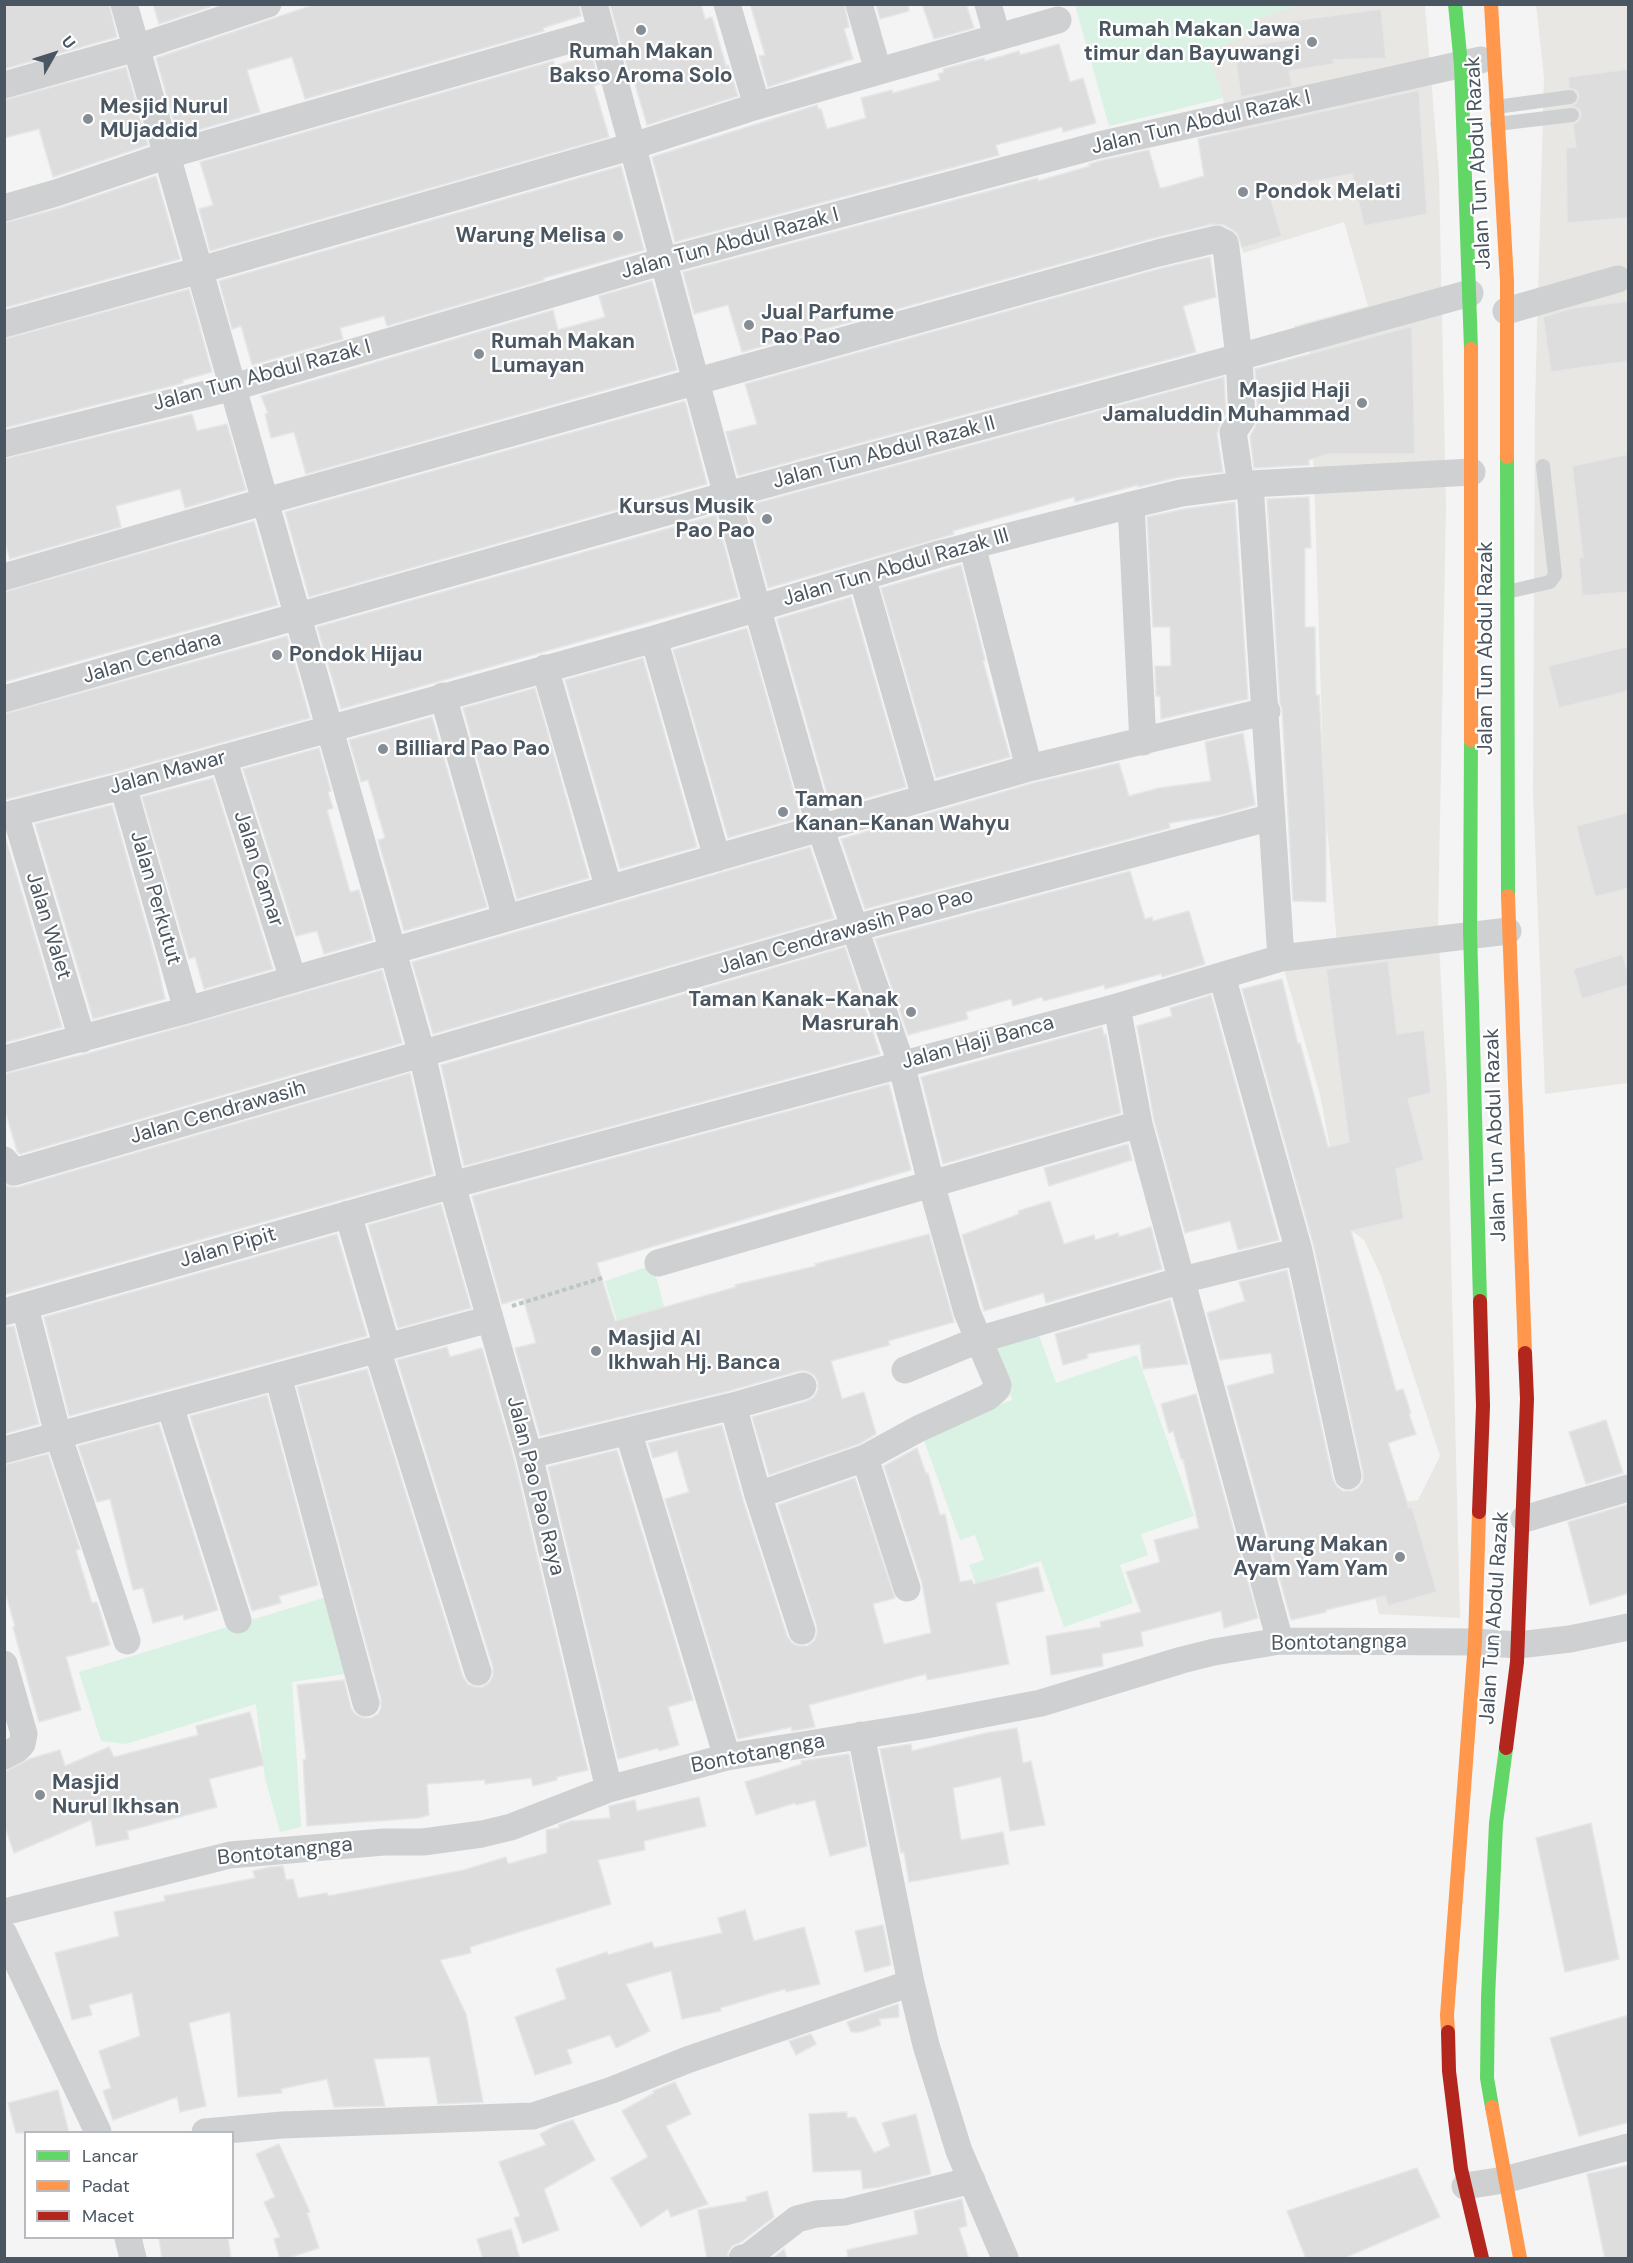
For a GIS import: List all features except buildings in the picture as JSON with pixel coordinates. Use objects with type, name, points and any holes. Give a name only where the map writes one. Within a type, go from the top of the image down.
[{"type":"main road","name":"Jalan Tun Abdul Razak","points":[[1455,4],[1461,65],[1470,292],[1471,936],[1483,1406],[1475,1642],[1447,2015],[1449,2071],[1461,2169],[1482,2259]]},
{"type":"main road","name":"Jalan Tun Abdul Razak","points":[[1491,4],[1507,281],[1508,931],[1527,1399],[1518,1662],[1496,1823],[1488,1998],[1487,2078],[1520,2259]]},
{"type":"street","name":"Jalan Pao Pao Raya","points":[[124,4],[422,1054],[452,1185],[530,1455],[609,1789]]},
{"type":"street","points":[[4,85],[136,48],[268,4]]},
{"type":"street","points":[[594,4],[757,607],[820,827],[901,1063],[967,1312],[978,1341],[997,1379],[997,1389],[988,1397],[918,1429],[865,1458],[758,1495]]},
{"type":"street","points":[[727,4],[757,106]]},
{"type":"street","points":[[859,4],[878,70]]},
{"type":"street","points":[[988,4],[997,36]]},
{"type":"street","points":[[4,324],[633,146],[878,70],[1058,20]]},
{"type":"street","points":[[4,207],[56,193],[168,155],[601,31]]},
{"type":"street","name":"Jalan Tun Abdul Razak I","points":[[4,444],[234,387],[664,261],[1099,145],[1493,57]]},
{"type":"street","points":[[4,577],[266,501],[1147,256],[1217,239],[1225,243],[1226,248],[1239,357],[1242,419],[1233,432],[1245,484],[1266,711],[1281,958]]},
{"type":"street","points":[[1506,311],[1618,279]]},
{"type":"street","name":"Jalan Tun Abdul Razak II","points":[[299,616],[728,495],[1470,292]]},
{"type":"street","name":"Jalan Tun Abdul Razak III","points":[[330,728],[654,639],[972,545],[1131,505],[1190,492],[1245,484],[1472,472]]},
{"type":"street","points":[[1131,505],[1143,742]]},
{"type":"street","points":[[972,545],[1029,768]]},
{"type":"street","points":[[862,577],[925,797]]},
{"type":"street","name":"Jalan Cendana","points":[[4,699],[299,616]]},
{"type":"street","points":[[654,639],[717,858]]},
{"type":"street","points":[[545,668],[609,889]]},
{"type":"street","points":[[443,696],[506,918]]},
{"type":"street","points":[[4,1059],[187,1010],[1029,768],[1266,711]]},
{"type":"street","name":"Jalan Mawar","points":[[10,814],[123,786],[330,728]]},
{"type":"street","name":"Jalan Camar","points":[[224,758],[293,979]]},
{"type":"street","name":"Jalan Perkutut","points":[[123,786],[187,1010]]},
{"type":"street","name":"Jalan Walet","points":[[10,814],[82,1039]]},
{"type":"street","name":"Jalan Cendrawasih Pao Pao","points":[[422,1054],[855,928],[1272,817]]},
{"type":"street","name":"Jalan Haji Banca","points":[[452,1185],[1117,1007],[1281,958],[1508,931]]},
{"type":"street","points":[[1222,976],[1299,1251],[1348,1476]]},
{"type":"street","points":[[1117,1007],[1139,1124],[1280,1641]]},
{"type":"street","name":"Jalan Cendrawasih","points":[[9,1166],[422,1054]]},
{"type":"street","points":[[658,1263],[1139,1124]]},
{"type":"street","name":"Jalan Pipit","points":[[15,1310],[452,1185]]},
{"type":"street","points":[[348,1214],[382,1348],[478,1672]]},
{"type":"street","points":[[905,1370],[978,1341],[1182,1280],[1299,1251]]},
{"type":"street","points":[[15,1310],[127,1641]]},
{"type":"street","points":[[4,1450],[382,1348],[490,1316]]},
{"type":"street","points":[[278,1376],[366,1703]]},
{"type":"street","points":[[530,1455],[733,1406],[803,1386]]},
{"type":"street","points":[[170,1406],[238,1620]]},
{"type":"street","points":[[733,1406],[758,1495],[802,1631]]},
{"type":"street","points":[[628,1431],[727,1757]]},
{"type":"street","points":[[865,1458],[907,1588]]},
{"type":"street","points":[[1524,1519],[1629,1488]]},
{"type":"street","name":"Bontotangnga","points":[[4,1912],[231,1855],[384,1842],[423,1842],[482,1834],[511,1827],[609,1789],[727,1757],[921,1726],[1041,1703],[1182,1660],[1280,1641],[1475,1642],[1518,1645],[1570,1639],[1629,1627]]},
{"type":"street","points":[[4,1664],[24,1734],[22,1743],[4,1756]]},
{"type":"street","points":[[861,1735],[911,1983],[926,2045],[964,2166],[1005,2259]]},
{"type":"street","points":[[4,1934],[97,2131]]},
{"type":"street","points":[[224,2131],[282,2125],[533,2116],[911,1983]]},
{"type":"street","points":[[1465,2186],[1504,2180],[1629,2147]]},
{"type":"street","points":[[742,2259],[748,2257],[797,2219],[816,2214],[845,2212],[972,2180]]},
{"type":"street","points":[[128,2239],[133,2259]]},
{"type":"lane","points":[[1496,106],[1570,96]]},
{"type":"lane","points":[[1497,124],[1572,115]]},
{"type":"lane","points":[[1507,591],[1550,582],[1555,575],[1543,466]]},
{"type":"path","points":[[490,1316],[602,1278]]},
{"type":"shaded area","points":[[1300,5],[1425,5],[1439,174],[1446,508],[1438,924],[1447,1093],[1460,1618],[1379,1614],[1354,1509],[1418,1500],[1440,1456],[1381,1276],[1364,1240],[1345,1226],[1320,1095],[1283,966],[1338,956],[1324,792],[1310,352],[1294,326],[1368,306],[1344,222],[1243,253],[1223,98],[1208,53],[1251,31],[1254,19]]},
{"type":"shaded area","points":[[1536,5],[1628,5],[1628,1083],[1545,1094],[1533,792],[1535,402],[1544,78]]},
{"type":"green space","points":[[1075,4],[1300,5],[1255,19],[1251,31],[1208,53],[1223,98],[1109,126]]},
{"type":"green space","points":[[653,1265],[665,1310],[618,1324],[605,1281]]},
{"type":"green space","points":[[1036,1327],[1056,1383],[1137,1355],[1194,1516],[1141,1534],[1148,1555],[1120,1565],[1133,1603],[1064,1627],[1041,1561],[976,1584],[969,1565],[984,1560],[975,1535],[960,1540],[921,1432],[1012,1400],[992,1342]]},
{"type":"green space","points":[[330,1596],[345,1674],[292,1682],[301,1827],[280,1832],[265,1778],[256,1704],[126,1744],[101,1741],[79,1672]]},
{"type":"traffic: fast","points":[[1455,4],[1461,65],[1471,349]]},
{"type":"traffic: fast","points":[[1507,457],[1508,896]]},
{"type":"traffic: fast","points":[[1471,740],[1470,930],[1480,1301]]},
{"type":"traffic: fast","points":[[1492,2107],[1487,2078],[1488,1998],[1496,1823],[1506,1748]]},
{"type":"traffic: slow","points":[[1491,4],[1507,281],[1507,457]]},
{"type":"traffic: slow","points":[[1471,349],[1471,740]]},
{"type":"traffic: slow","points":[[1508,896],[1525,1353]]},
{"type":"traffic: slow","points":[[1448,2032],[1447,2015],[1475,1642],[1479,1512]]},
{"type":"traffic: slow","points":[[1492,2107],[1520,2258]]},
{"type":"traffic: jam","points":[[1479,1512],[1483,1406],[1480,1301]]},
{"type":"traffic: jam","points":[[1506,1748],[1517,1662],[1527,1399],[1525,1353]]},
{"type":"traffic: jam","points":[[1448,2032],[1449,2071],[1461,2169],[1482,2258]]},
{"type":"place","name":"Rumah Makan Bakso Aroma Solo","points":[[641,30]]},
{"type":"place","name":"Rumah Makan Jawa timur dan Bayuwangi","points":[[1312,42]]},
{"type":"place","name":"Mesjid Nurul MUjaddid","points":[[88,119]]},
{"type":"place","name":"Pondok Melati","points":[[1243,192]]},
{"type":"place","name":"Warung Melisa","points":[[618,236]]},
{"type":"place","name":"Jual Parfume Pao Pao","points":[[749,325]]},
{"type":"place","name":"Rumah Makan Lumayan","points":[[479,354]]},
{"type":"place","name":"Masjid Haji Jamaluddin Muhammad","points":[[1362,403]]},
{"type":"place","name":"Kursus Musik Pao Pao","points":[[767,519]]},
{"type":"place","name":"Pondok Hijau","points":[[277,655]]},
{"type":"place","name":"Billiard Pao Pao","points":[[383,749]]},
{"type":"place","name":"Taman Kanan-Kanan Wahyu","points":[[783,812]]},
{"type":"place","name":"Taman Kanak-Kanak Masrurah","points":[[911,1012]]},
{"type":"place","name":"Masjid Al Ikhwah Hj. Banca","points":[[596,1351]]},
{"type":"place","name":"Warung Makan Ayam Yam Yam","points":[[1400,1557]]},
{"type":"place","name":"Masjid Nurul Ikhsan","points":[[40,1795]]}]
